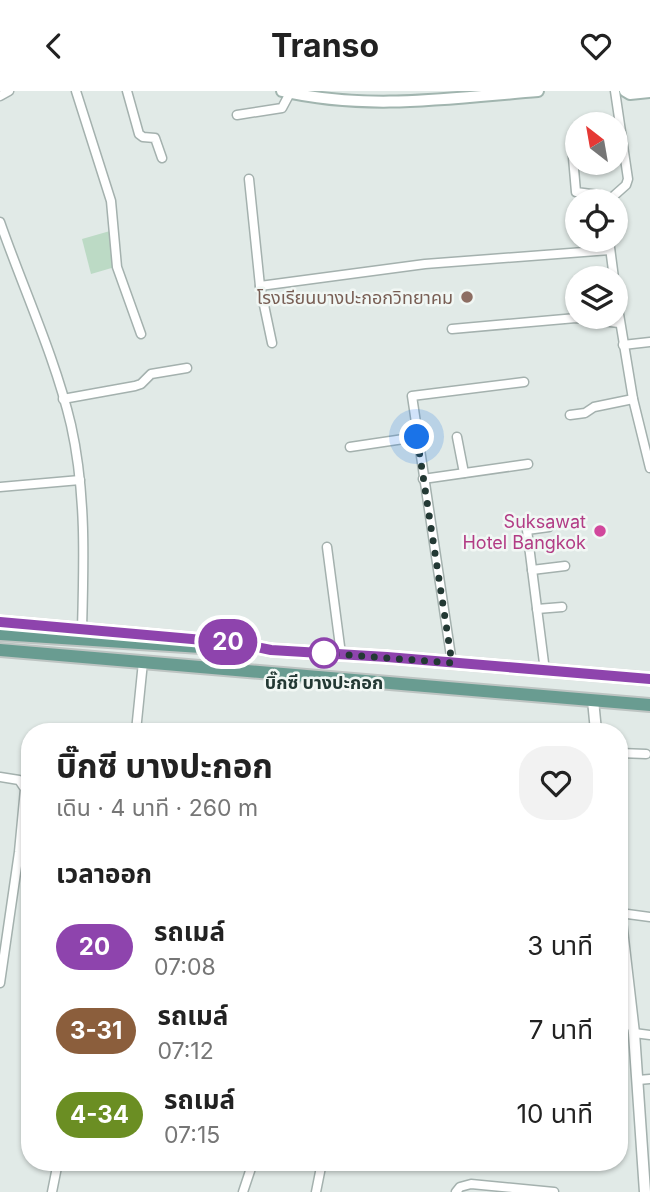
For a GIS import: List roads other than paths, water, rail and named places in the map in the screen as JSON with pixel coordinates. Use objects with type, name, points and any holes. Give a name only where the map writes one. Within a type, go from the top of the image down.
[{"type":"main road","points":[[286,92],[335,101],[381,103],[538,91]]},
{"type":"main road","points":[[625,91],[630,94],[650,92]]},
{"type":"main road","points":[[0,622],[237,643],[261,649]]},
{"type":"main road","points":[[0,634],[341,654],[650,679]]},
{"type":"main road","points":[[0,650],[650,705]]},
{"type":"street","points":[[0,96],[9,91]]},
{"type":"street","points":[[76,91],[111,201],[117,267],[141,334]]},
{"type":"street","points":[[127,91],[139,134],[155,138],[162,158]]},
{"type":"street","points":[[615,91],[628,179],[622,189]]},
{"type":"street","points":[[237,115],[282,108],[286,92]]},
{"type":"street","points":[[249,180],[260,285],[272,343]]},
{"type":"street","points":[[0,222],[31,303],[71,424],[80,480],[84,535],[82,629]]},
{"type":"street","points":[[260,285],[425,264],[584,252]]},
{"type":"street","points":[[452,329],[565,319]]},
{"type":"street","points":[[620,329],[633,399],[650,468]]},
{"type":"street","points":[[623,345],[650,342]]},
{"type":"street","points":[[63,399],[135,386],[151,374],[187,368]]},
{"type":"street","points":[[452,663],[412,396],[524,383]]},
{"type":"street","points":[[569,415],[585,414],[594,407],[633,399]]},
{"type":"street","points":[[351,447],[395,437],[417,437]]},
{"type":"street","points":[[457,437],[464,473]]},
{"type":"street","points":[[424,479],[528,464]]},
{"type":"street","points":[[0,487],[80,480]]},
{"type":"street","points":[[545,671],[527,530],[549,527]]},
{"type":"street","points":[[327,547],[341,654]]},
{"type":"street","points":[[532,570],[565,566]]},
{"type":"street","points":[[537,609],[562,607]]},
{"type":"street","points":[[136,723],[143,662]]},
{"type":"street","points":[[593,700],[595,723]]},
{"type":"street","points":[[628,753],[646,754]]},
{"type":"street","points":[[0,777],[19,780],[21,783]]},
{"type":"street","points":[[0,982],[21,831]]},
{"type":"street","points":[[628,913],[650,917]]},
{"type":"street","points":[[628,979],[645,1121],[645,1192]]},
{"type":"street","points":[[628,1027],[650,1035]]},
{"type":"street","points":[[638,1080],[650,1079]]},
{"type":"street","points":[[52,1192],[56,1171]]},
{"type":"street","points":[[243,1192],[250,1171]]},
{"type":"street","points":[[316,1192],[320,1171]]},
{"type":"street","points":[[456,1192],[460,1187],[471,1184],[554,1192]]},
{"type":"place","name":"โรงเรียนบางปะกอกวิทยาคม","points":[[467,297]]},
{"type":"place","name":"Suksawat Hotel Bangkok","points":[[600,531]]},
{"type":"place","name":"บิ๊กซี บางปะกอก","points":[[324,653]]}]
